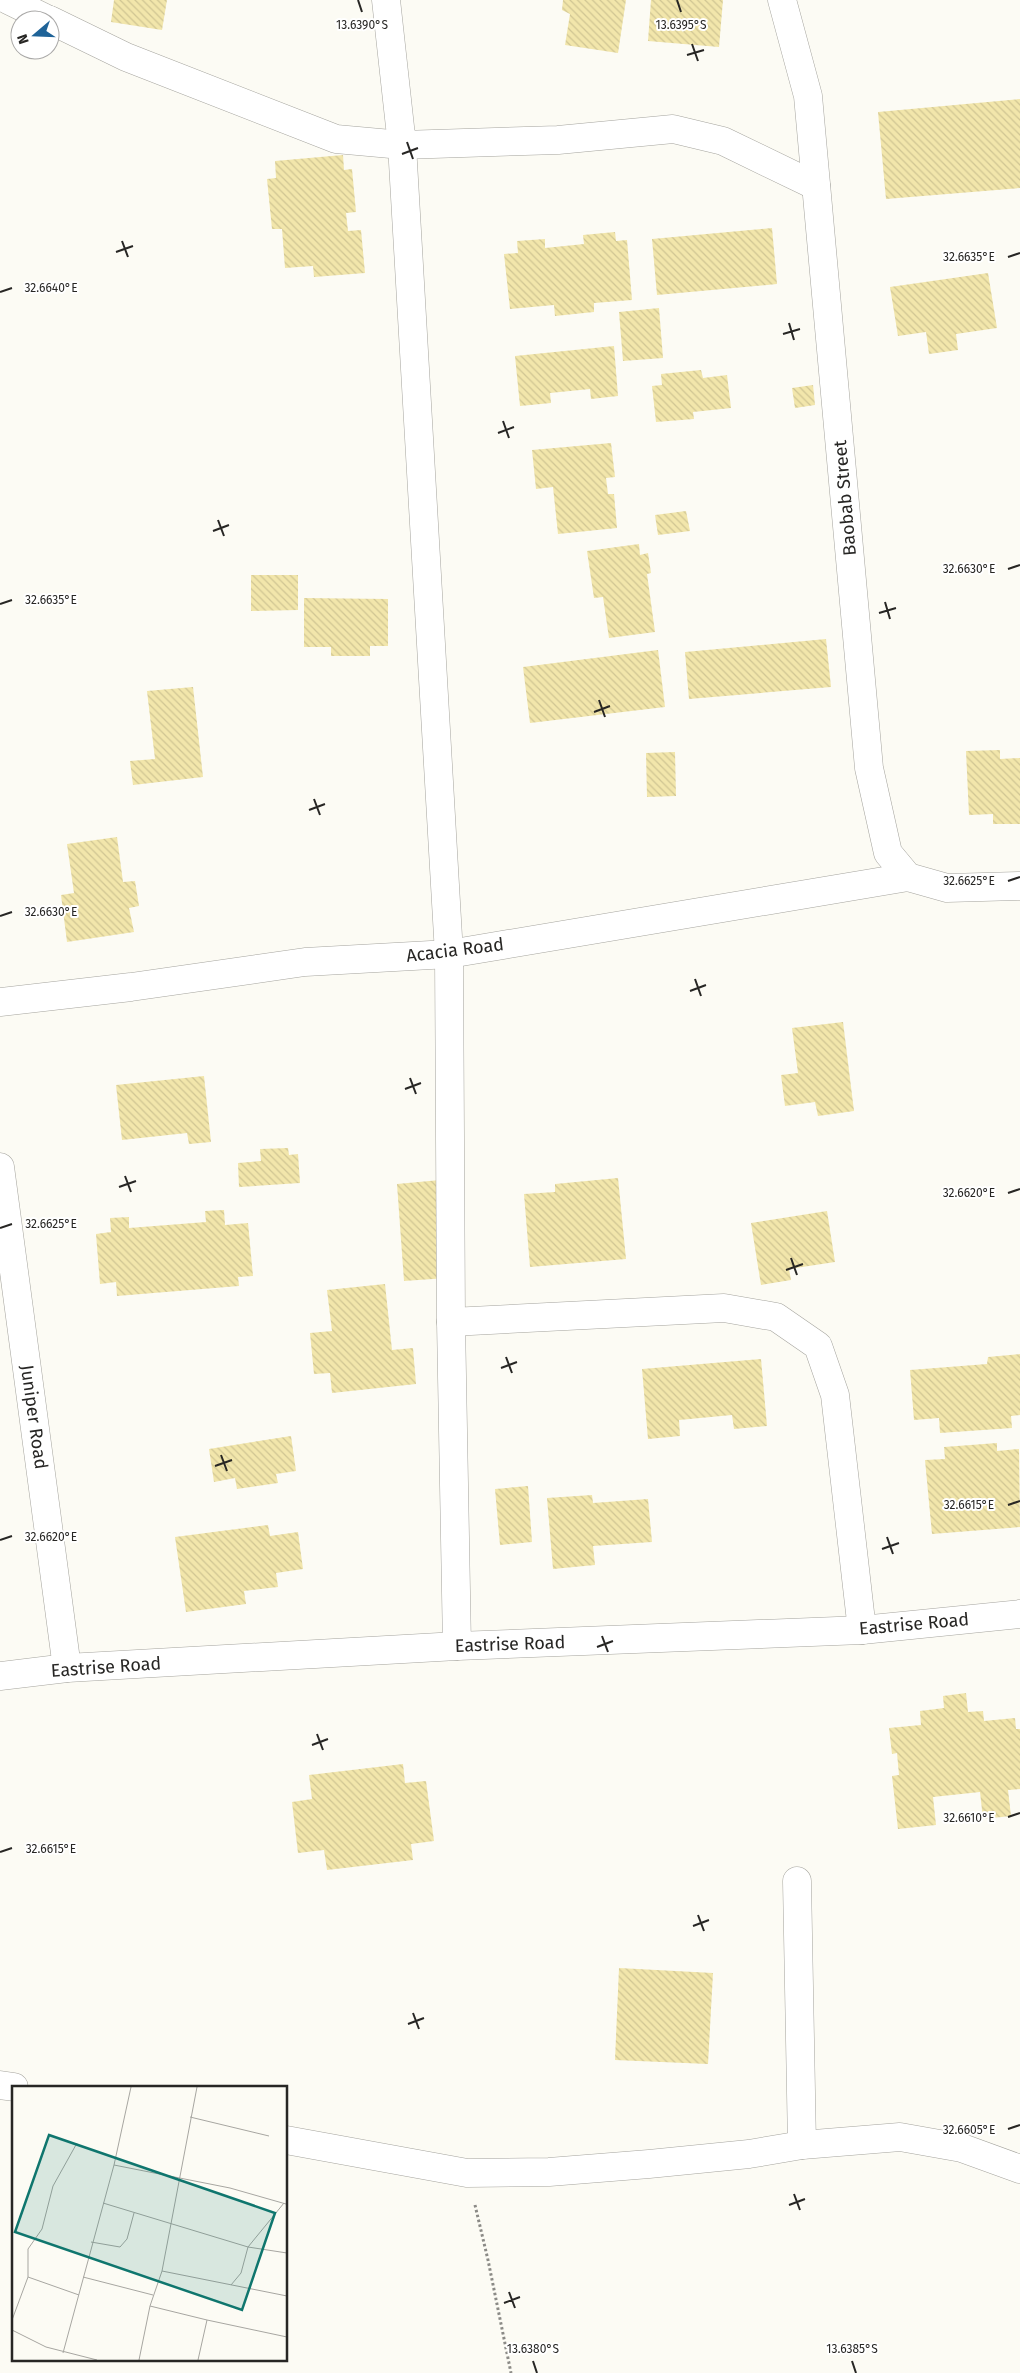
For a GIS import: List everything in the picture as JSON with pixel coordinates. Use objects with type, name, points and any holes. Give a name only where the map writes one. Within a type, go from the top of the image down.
[{"type":"street","points":[[8,0],[29,10]]},
{"type":"street","points":[[386,0],[402,145],[449,954],[451,1322],[457,1646]]},
{"type":"street","name":"Baobab Street","points":[[782,0],[808,96],[869,768],[888,853],[908,878]]},
{"type":"street","points":[[60,25],[126,57],[336,140],[402,145],[558,140],[673,129],[723,142],[816,186]]},
{"type":"street","points":[[908,878],[947,888],[1020,886]]},
{"type":"street","name":"Acacia Road","points":[[0,1002],[131,987],[305,962],[449,954],[908,878]]},
{"type":"street","name":"Juniper Road","points":[[0,1167],[67,1668]]},
{"type":"street","points":[[451,1322],[724,1308],[776,1317],[818,1346],[835,1395],[862,1630]]},
{"type":"street","name":"Eastrise Road","points":[[0,1676],[67,1668],[457,1646],[862,1630],[1020,1614]]},
{"type":"street","points":[[797,1880],[802,2145]]},
{"type":"street","points":[[288,2140],[467,2173],[549,2172],[631,2166],[749,2154],[802,2145],[900,2137],[962,2148],[1020,2169]]},
{"type":"path","points":[[467,2173],[488,2260],[511,2373]]},
{"type":"building","points":[[114,0],[167,0],[162,30],[111,22]]},
{"type":"building","points":[[563,0],[626,0],[618,53],[565,45],[570,14],[562,10]]},
{"type":"building","points":[[651,0],[723,0],[719,47],[648,41]]},
{"type":"building","points":[[1020,99],[1020,188],[886,199],[878,112]]},
{"type":"building","points":[[343,155],[344,170],[352,169],[356,212],[346,213],[348,231],[361,230],[365,273],[314,277],[313,266],[285,268],[282,229],[272,229],[267,179],[276,178],[275,161]]},
{"type":"building","points":[[772,228],[777,284],[657,295],[652,239]]},
{"type":"building","points":[[615,232],[616,241],[627,240],[632,300],[594,303],[594,312],[555,316],[554,305],[510,309],[504,254],[518,253],[517,241],[545,239],[545,248],[584,244],[583,235]]},
{"type":"building","points":[[988,273],[997,328],[956,334],[958,350],[929,354],[926,332],[898,336],[890,287]]},
{"type":"building","points":[[659,308],[663,358],[623,361],[619,312]]},
{"type":"building","points":[[614,346],[618,396],[591,399],[590,389],[550,393],[551,403],[520,406],[515,356]]},
{"type":"building","points":[[701,370],[703,378],[727,375],[731,408],[693,412],[694,419],[656,422],[652,386],[662,385],[661,374]]},
{"type":"building","points":[[813,385],[815,405],[795,408],[792,388]]},
{"type":"building","points":[[611,443],[615,477],[606,478],[608,494],[614,494],[617,528],[558,534],[553,487],[536,489],[532,450]]},
{"type":"building","points":[[686,511],[690,531],[658,535],[655,515]]},
{"type":"building","points":[[639,544],[640,555],[648,553],[651,573],[647,574],[655,632],[609,638],[603,597],[594,598],[587,551]]},
{"type":"building","points":[[251,575],[298,575],[298,610],[251,611]]},
{"type":"building","points":[[304,598],[388,599],[388,646],[370,646],[370,656],[331,656],[331,647],[304,647]]},
{"type":"building","points":[[826,639],[831,687],[689,699],[685,652]]},
{"type":"building","points":[[658,650],[665,707],[530,723],[523,667]]},
{"type":"building","points":[[193,687],[203,777],[133,785],[130,761],[155,759],[147,691]]},
{"type":"building","points":[[1000,750],[1000,759],[1020,758],[1020,824],[993,824],[993,814],[969,815],[966,751]]},
{"type":"building","points":[[675,752],[676,796],[647,797],[646,753]]},
{"type":"building","points":[[117,837],[123,882],[135,881],[139,906],[129,908],[134,932],[67,942],[61,895],[74,893],[67,844]]},
{"type":"building","points":[[843,1022],[854,1111],[818,1116],[815,1102],[785,1106],[781,1075],[798,1073],[792,1028]]},
{"type":"building","points":[[204,1076],[211,1142],[189,1144],[187,1133],[122,1140],[116,1085]]},
{"type":"building","points":[[288,1148],[289,1155],[298,1154],[300,1183],[239,1187],[238,1163],[261,1161],[260,1149]]},
{"type":"building","points":[[618,1178],[626,1259],[530,1267],[524,1194],[555,1192],[555,1184]]},
{"type":"building","points":[[440,1180],[447,1278],[404,1281],[397,1184]]},
{"type":"building","points":[[224,1210],[225,1225],[248,1223],[253,1276],[238,1277],[239,1286],[117,1296],[116,1282],[100,1284],[96,1234],[111,1232],[110,1218],[129,1217],[129,1228],[206,1222],[205,1211]]},
{"type":"building","points":[[827,1211],[835,1262],[789,1269],[791,1280],[761,1285],[751,1223]]},
{"type":"building","points":[[385,1284],[392,1350],[413,1348],[416,1384],[332,1393],[330,1373],[314,1374],[310,1333],[332,1331],[327,1290]]},
{"type":"building","points":[[1020,1354],[1020,1415],[1011,1416],[1012,1428],[940,1433],[939,1418],[914,1420],[910,1370],[987,1364],[988,1357]]},
{"type":"building","points":[[761,1359],[767,1426],[734,1429],[732,1415],[679,1420],[680,1436],[648,1439],[642,1369]]},
{"type":"building","points":[[291,1436],[296,1471],[276,1474],[278,1483],[237,1489],[235,1478],[214,1482],[209,1449]]},
{"type":"building","points":[[997,1443],[997,1451],[1019,1449],[1020,1527],[932,1534],[925,1460],[945,1459],[944,1447]]},
{"type":"building","points":[[528,1486],[532,1542],[500,1545],[495,1489]]},
{"type":"building","points":[[592,1495],[593,1503],[648,1499],[652,1542],[593,1546],[595,1565],[553,1569],[547,1498]]},
{"type":"building","points":[[268,1525],[270,1536],[298,1532],[303,1569],[276,1573],[278,1587],[244,1591],[246,1604],[186,1612],[175,1537]]},
{"type":"building","points":[[966,1693],[968,1712],[983,1711],[984,1721],[1015,1718],[1016,1729],[1020,1729],[1020,1789],[1008,1790],[1011,1816],[983,1819],[980,1792],[933,1797],[936,1825],[898,1829],[892,1776],[899,1775],[897,1753],[892,1754],[889,1728],[921,1725],[920,1711],[944,1708],[943,1696]]},
{"type":"building","points":[[403,1764],[405,1783],[426,1781],[434,1841],[411,1844],[413,1860],[327,1870],[324,1850],[298,1853],[292,1802],[312,1799],[309,1775]]},
{"type":"building","points":[[619,1968],[713,1973],[708,2064],[615,2060]]}]
